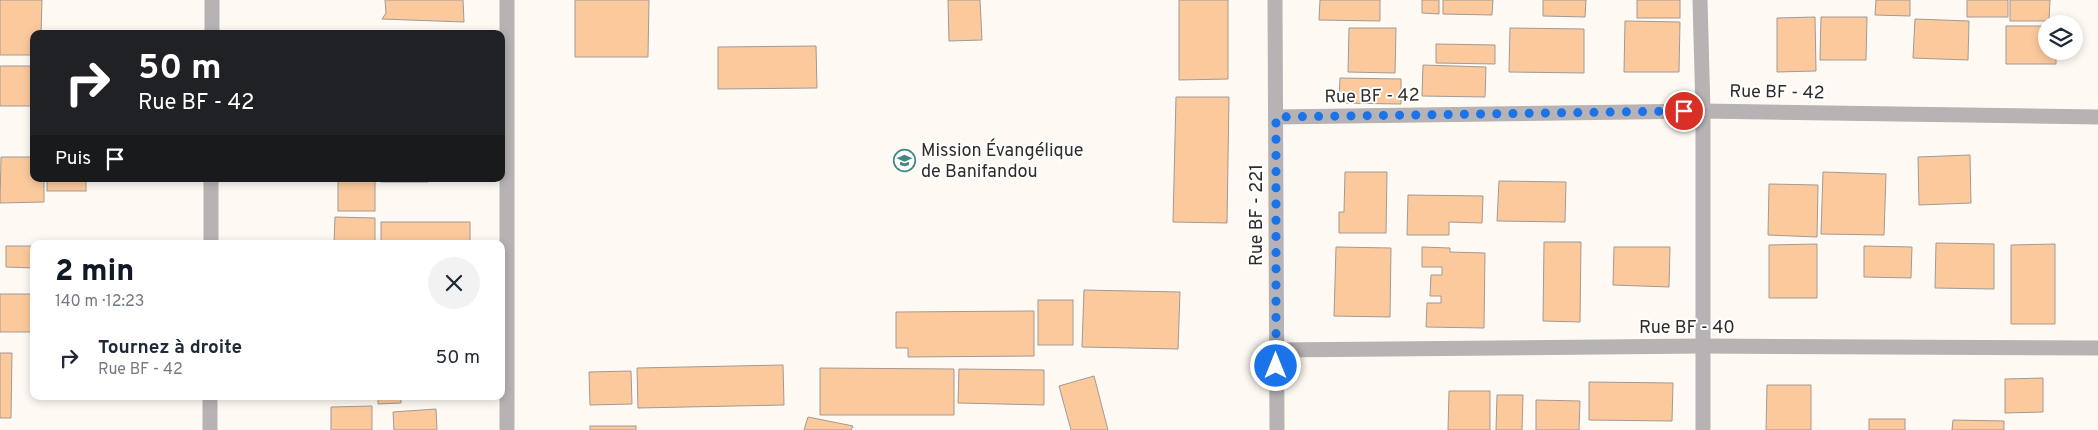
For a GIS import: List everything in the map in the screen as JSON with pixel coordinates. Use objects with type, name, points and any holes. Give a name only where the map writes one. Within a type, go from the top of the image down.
[{"type":"street","points":[[212,0],[212,30]]},
{"type":"street","points":[[507,0],[507,430]]},
{"type":"street","name":"Rue BF - 221","points":[[1275,0],[1276,430]]},
{"type":"street","points":[[1700,0],[1703,111],[1703,430]]},
{"type":"street","name":"Rue BF - 42","points":[[1276,117],[1703,111],[2098,117]]},
{"type":"street","points":[[211,182],[211,240]]},
{"type":"street","name":"Rue BF - 40","points":[[1276,350],[1703,346],[2098,348]]},
{"type":"street","points":[[210,400],[210,430]]},
{"type":"building","points":[[0,0],[42,0],[41,30],[30,30],[30,55],[0,55]]},
{"type":"building","points":[[385,0],[463,0],[464,22],[382,19],[386,13]]},
{"type":"building","points":[[575,0],[649,0],[648,57],[575,57]]},
{"type":"building","points":[[948,0],[980,0],[982,40],[949,41]]},
{"type":"building","points":[[1179,0],[1228,0],[1228,79],[1179,80]]},
{"type":"building","points":[[1320,0],[1380,0],[1380,21],[1319,20]]},
{"type":"building","points":[[1422,0],[1439,0],[1439,14],[1422,13]]},
{"type":"building","points":[[1443,0],[1493,0],[1492,15],[1443,14]]},
{"type":"building","points":[[1543,0],[1586,0],[1585,17],[1543,16]]},
{"type":"building","points":[[1637,0],[1680,0],[1680,18],[1637,18]]},
{"type":"building","points":[[1876,0],[1910,0],[1910,16],[1875,15]]},
{"type":"building","points":[[1967,0],[2008,0],[2008,17],[1967,17]]},
{"type":"building","points":[[2010,0],[2050,0],[2049,15],[2038,15],[2038,21],[2010,21]]},
{"type":"building","points":[[1815,17],[1816,71],[1777,72],[1777,18]]},
{"type":"building","points":[[1821,17],[1867,17],[1866,60],[1820,60]]},
{"type":"building","points":[[1915,19],[1969,21],[1968,60],[1913,58]]},
{"type":"building","points":[[1625,21],[1680,22],[1679,72],[1624,72]]},
{"type":"building","points":[[2006,26],[2038,26],[2038,60],[2056,60],[2056,64],[2006,64]]},
{"type":"building","points":[[1349,28],[1396,28],[1395,73],[1348,72]]},
{"type":"building","points":[[1510,28],[1584,29],[1584,73],[1509,72]]},
{"type":"building","points":[[1436,44],[1495,45],[1495,64],[1436,63]]},
{"type":"building","points":[[816,46],[817,88],[718,89],[718,47]]},
{"type":"building","points":[[1423,65],[1486,67],[1485,97],[1422,96]]},
{"type":"building","points":[[0,66],[30,66],[30,106],[0,106]]},
{"type":"building","points":[[1340,78],[1401,79],[1401,104],[1339,103]]},
{"type":"building","points":[[1176,97],[1229,97],[1227,223],[1173,222]]},
{"type":"building","points":[[1970,155],[1971,203],[1919,205],[1918,157]]},
{"type":"building","points":[[1,157],[30,157],[30,182],[44,182],[44,202],[0,203]]},
{"type":"building","points":[[1345,172],[1387,172],[1386,233],[1339,233],[1339,212],[1344,212]]},
{"type":"building","points":[[1823,172],[1886,174],[1884,235],[1821,234]]},
{"type":"building","points":[[1499,181],[1566,182],[1565,222],[1497,221]]},
{"type":"building","points":[[47,182],[86,182],[86,191],[47,191]]},
{"type":"building","points":[[338,182],[375,182],[375,211],[338,211]]},
{"type":"building","points":[[1769,184],[1818,185],[1817,237],[1768,235]]},
{"type":"building","points":[[1408,195],[1483,196],[1482,223],[1449,222],[1449,235],[1407,235]]},
{"type":"building","points":[[335,217],[375,218],[375,240],[334,240]]},
{"type":"building","points":[[381,222],[470,222],[470,240],[381,240]]},
{"type":"building","points":[[1544,242],[1581,242],[1580,322],[1543,321]]},
{"type":"building","points":[[1936,243],[1994,244],[1994,289],[1935,288]]},
{"type":"building","points":[[1817,244],[1817,298],[1769,298],[1769,245]]},
{"type":"building","points":[[2055,244],[2055,324],[2011,324],[2011,245]]},
{"type":"building","points":[[6,246],[30,246],[30,268],[6,267]]},
{"type":"building","points":[[1864,246],[1912,247],[1911,278],[1864,277]]},
{"type":"building","points":[[1336,247],[1391,248],[1390,317],[1334,316]]},
{"type":"building","points":[[1422,247],[1450,248],[1450,252],[1485,253],[1484,328],[1426,327],[1427,303],[1441,303],[1441,296],[1430,296],[1431,275],[1442,275],[1442,267],[1422,267]]},
{"type":"building","points":[[1614,247],[1670,247],[1669,287],[1613,285]]},
{"type":"building","points":[[1084,290],[1180,292],[1178,349],[1082,347]]},
{"type":"building","points":[[0,294],[30,294],[30,332],[0,332]]},
{"type":"building","points":[[1038,300],[1073,300],[1073,345],[1038,345]]},
{"type":"building","points":[[1034,311],[1034,356],[908,357],[908,348],[896,348],[896,312]]},
{"type":"building","points":[[0,353],[12,353],[11,418],[0,418]]},
{"type":"building","points":[[783,365],[784,405],[638,408],[637,368]]},
{"type":"building","points":[[820,368],[954,369],[954,415],[820,415]]},
{"type":"building","points":[[959,369],[1044,370],[1044,405],[958,403]]},
{"type":"building","points":[[631,371],[632,404],[590,405],[589,372]]},
{"type":"building","points":[[1094,376],[1108,430],[1071,430],[1059,386]]},
{"type":"building","points":[[2043,378],[2043,412],[2005,413],[2005,379]]},
{"type":"building","points":[[1589,382],[1673,383],[1672,421],[1589,420]]},
{"type":"building","points":[[1767,385],[1811,385],[1811,430],[1766,430]]},
{"type":"building","points":[[1449,391],[1490,391],[1490,430],[1448,430]]},
{"type":"building","points":[[1497,395],[1523,395],[1522,430],[1496,430]]},
{"type":"building","points":[[378,400],[401,400],[401,403],[378,404]]},
{"type":"building","points":[[1536,400],[1580,401],[1579,430],[1536,430]]},
{"type":"building","points":[[372,406],[372,430],[331,430],[331,407]]},
{"type":"building","points":[[436,409],[437,430],[394,430],[393,412]]},
{"type":"building","points":[[808,417],[853,426],[851,430],[804,430]]},
{"type":"building","points":[[1869,419],[1905,419],[1905,430],[1869,430]]},
{"type":"building","points":[[1953,420],[2004,421],[2004,430],[1952,430]]},
{"type":"building","points":[[590,426],[636,426],[636,430],[590,430]]},
{"type":"place","name":"Mission Évangélique de Banifandou","points":[[905,161]]},
{"type":"route","points":[[1276,366],[1276,117],[1684,111]]}]
